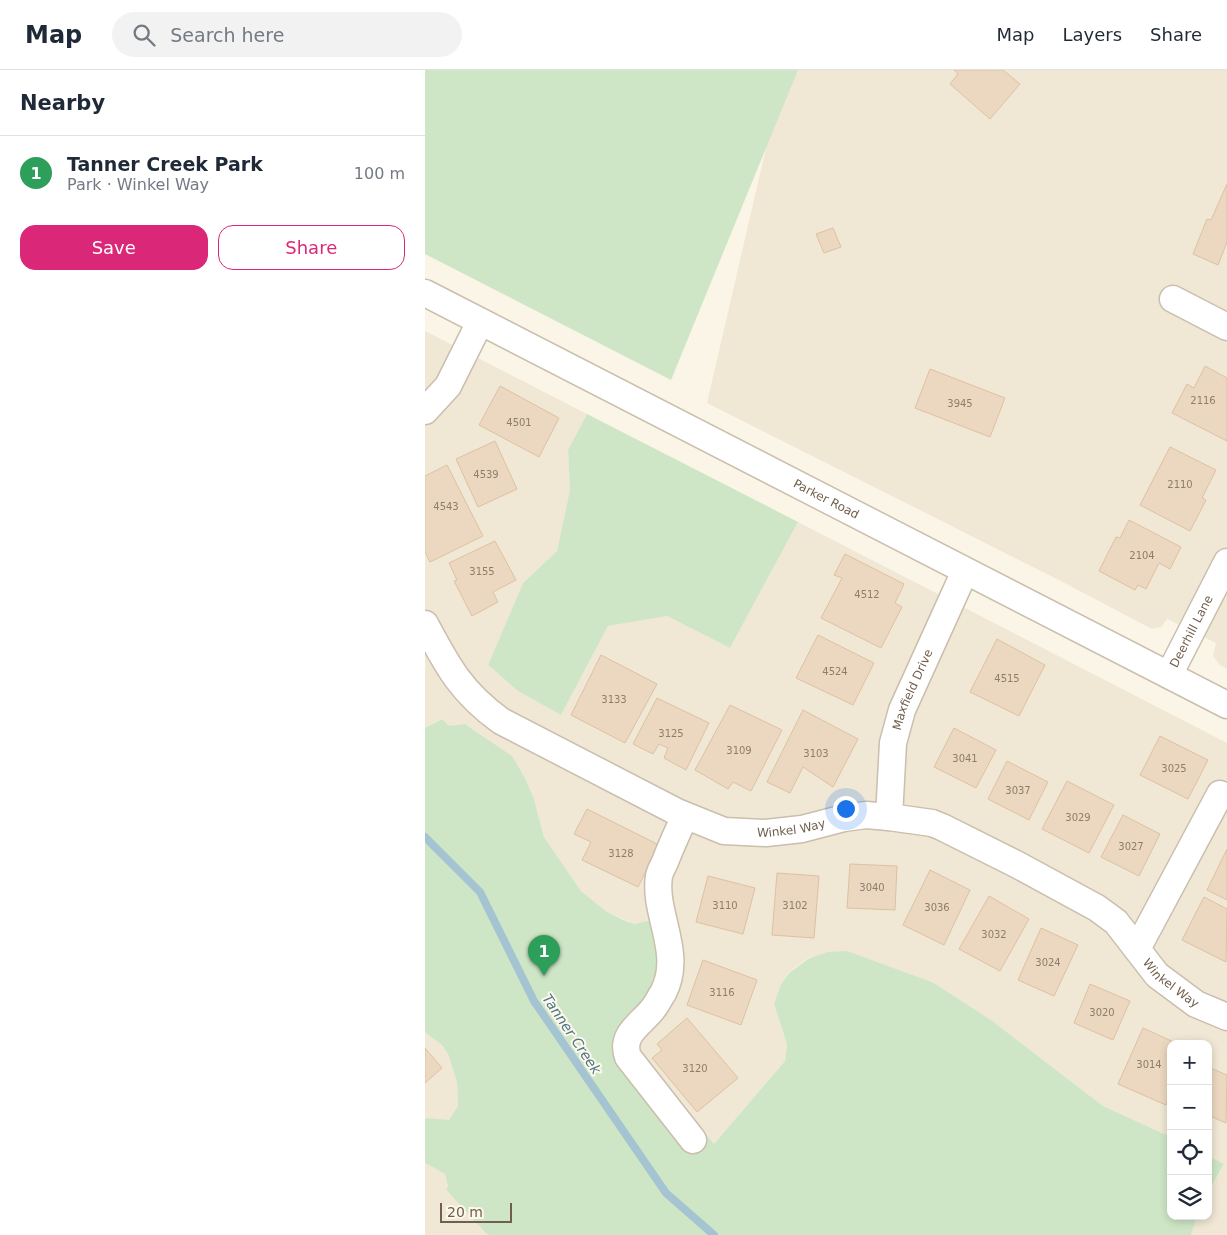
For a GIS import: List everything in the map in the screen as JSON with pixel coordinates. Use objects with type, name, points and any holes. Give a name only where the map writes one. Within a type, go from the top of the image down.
[{"type":"street","name":"Parker Road","points":[[425,294],[1227,705]]},
{"type":"street","points":[[1173,299],[1227,327]]},
{"type":"street","points":[[425,411],[448,386],[480,322]]},
{"type":"street","name":"Deerhill Lane","points":[[1169,676],[1227,562]]},
{"type":"street","name":"Maxfield Drive","points":[[889,817],[893,743],[902,710],[965,571]]},
{"type":"street","name":"Winkel Way","points":[[425,624],[461,686],[481,707],[501,721],[685,816],[724,831],[743,833],[802,829],[844,818],[866,815],[932,823],[1033,874],[1117,922],[1157,975],[1196,1004],[1227,1017]]},
{"type":"street","points":[[1137,949],[1220,794]]},
{"type":"street","points":[[685,816],[659,876],[660,901],[670,952],[670,972],[665,988],[655,1007],[631,1032],[627,1038],[626,1046],[628,1057],[693,1140]]},
{"type":"shaded area","points":[[784,70],[1227,70],[1227,669],[1220,665],[1213,656],[1216,643],[1167,619],[1161,627],[1152,629],[1055,578],[707,403]]},
{"type":"shaded area","points":[[425,331],[587,414],[568,450],[570,490],[557,551],[523,583],[488,665],[518,691],[561,715],[608,626],[667,616],[730,648],[798,522],[1227,743],[1227,1235],[1191,1235],[1196,1220],[1212,1220],[1212,1186],[1224,1165],[1212,1158],[1212,1040],[1167,1040],[1167,1135],[1103,1106],[991,1020],[934,983],[808,958],[788,973],[781,984],[774,1004],[787,1044],[785,1061],[714,1144],[623,1033],[635,924],[607,912],[581,891],[544,837],[534,799],[526,780],[486,738],[465,724],[449,727],[441,719],[425,728]]},
{"type":"shaded area","points":[[425,1032],[442,1045],[448,1054],[457,1082],[458,1106],[449,1121],[425,1118]]},
{"type":"shaded area","points":[[425,1163],[445,1174],[448,1186],[446,1191],[491,1235],[425,1235]]},
{"type":"green space","points":[[425,70],[798,70],[671,380],[425,254]]},
{"type":"green space","points":[[587,414],[798,522],[730,648],[667,616],[608,626],[561,715],[518,691],[488,665],[523,583],[557,551],[570,490],[568,450]]},
{"type":"green space","points":[[442,719],[449,726],[465,724],[512,756],[526,780],[534,799],[544,837],[581,891],[607,912],[626,921],[635,924],[656,919],[664,971],[623,1033],[714,1144],[785,1061],[787,1044],[774,1004],[781,984],[789,973],[808,959],[828,952],[847,951],[934,983],[991,1020],[1103,1106],[1167,1135],[1167,1220],[1196,1220],[1191,1235],[487,1234],[446,1190],[448,1186],[445,1174],[425,1163],[425,1118],[449,1120],[458,1106],[457,1082],[448,1054],[442,1045],[425,1032],[425,728]]},
{"type":"green space","points":[[1212,1158],[1224,1164],[1212,1186]]},
{"type":"building","points":[[954,70],[1003,70],[1020,84],[990,119],[950,84],[958,74]]},
{"type":"building","points":[[1227,184],[1227,242],[1218,265],[1193,254],[1207,219],[1211,220]]},
{"type":"building","points":[[833,228],[841,247],[824,253],[816,234]]},
{"type":"building","points":[[1205,366],[1227,378],[1227,441],[1172,413],[1187,384],[1194,388]]},
{"type":"building","points":[[930,369],[1005,398],[990,437],[915,408]]},
{"type":"building","points":[[500,386],[559,418],[539,457],[479,425]]},
{"type":"building","points":[[495,441],[517,489],[478,507],[456,459]]},
{"type":"building","points":[[1170,447],[1216,470],[1202,498],[1206,500],[1190,531],[1140,505]]},
{"type":"building","points":[[447,465],[483,536],[430,562],[425,552],[425,476]]},
{"type":"building","points":[[1129,520],[1181,547],[1170,569],[1159,563],[1146,589],[1138,585],[1135,590],[1099,571],[1116,537],[1120,538]]},
{"type":"building","points":[[495,541],[516,580],[493,592],[498,602],[472,616],[454,581],[457,580],[449,563]]},
{"type":"building","points":[[845,554],[904,584],[895,603],[902,607],[881,648],[821,618],[842,578],[834,575]]},
{"type":"building","points":[[818,635],[874,663],[853,705],[796,678]]},
{"type":"building","points":[[997,639],[1045,665],[1019,716],[970,692]]},
{"type":"building","points":[[601,655],[657,684],[625,743],[571,715]]},
{"type":"building","points":[[657,698],[709,723],[686,770],[664,758],[668,748],[659,744],[653,754],[633,744]]},
{"type":"building","points":[[730,705],[782,730],[751,791],[733,782],[728,789],[695,770]]},
{"type":"building","points":[[803,710],[858,739],[833,787],[803,767],[790,793],[767,782]]},
{"type":"building","points":[[954,728],[996,750],[976,788],[934,767]]},
{"type":"building","points":[[1160,736],[1208,760],[1188,799],[1140,775]]},
{"type":"building","points":[[1007,761],[1048,782],[1029,820],[988,799]]},
{"type":"building","points":[[1067,781],[1114,805],[1089,853],[1042,829]]},
{"type":"building","points":[[587,809],[659,845],[638,887],[582,860],[591,842],[574,834]]},
{"type":"building","points":[[1123,815],[1160,834],[1139,876],[1101,857]]},
{"type":"building","points":[[1227,849],[1227,900],[1207,890]]},
{"type":"building","points":[[850,864],[897,866],[895,910],[847,908]]},
{"type":"building","points":[[930,870],[970,890],[944,945],[903,925]]},
{"type":"building","points":[[777,873],[819,876],[814,938],[772,935]]},
{"type":"building","points":[[708,876],[755,888],[743,934],[696,922]]},
{"type":"building","points":[[989,896],[1029,919],[1000,971],[959,949]]},
{"type":"building","points":[[1204,897],[1227,909],[1226,962],[1182,940]]},
{"type":"building","points":[[1041,928],[1078,945],[1054,996],[1018,980]]},
{"type":"building","points":[[703,960],[757,980],[741,1025],[687,1005]]},
{"type":"building","points":[[1090,984],[1130,1001],[1113,1040],[1074,1023]]},
{"type":"building","points":[[687,1018],[738,1078],[697,1112],[652,1058],[662,1050],[657,1044]]},
{"type":"building","points":[[1143,1028],[1169,1040],[1167,1040],[1166,1105],[1118,1084]]},
{"type":"building","points":[[425,1048],[442,1068],[425,1083]]},
{"type":"building","points":[[1212,1069],[1227,1075],[1226,1123],[1212,1117]]},
{"type":"waterway","name":"Tanner Creek","points":[[425,837],[480,892],[534,1001],[666,1193],[714,1235]]},
{"type":"place","name":"Tanner Creek Park","points":[[544,976]]}]
